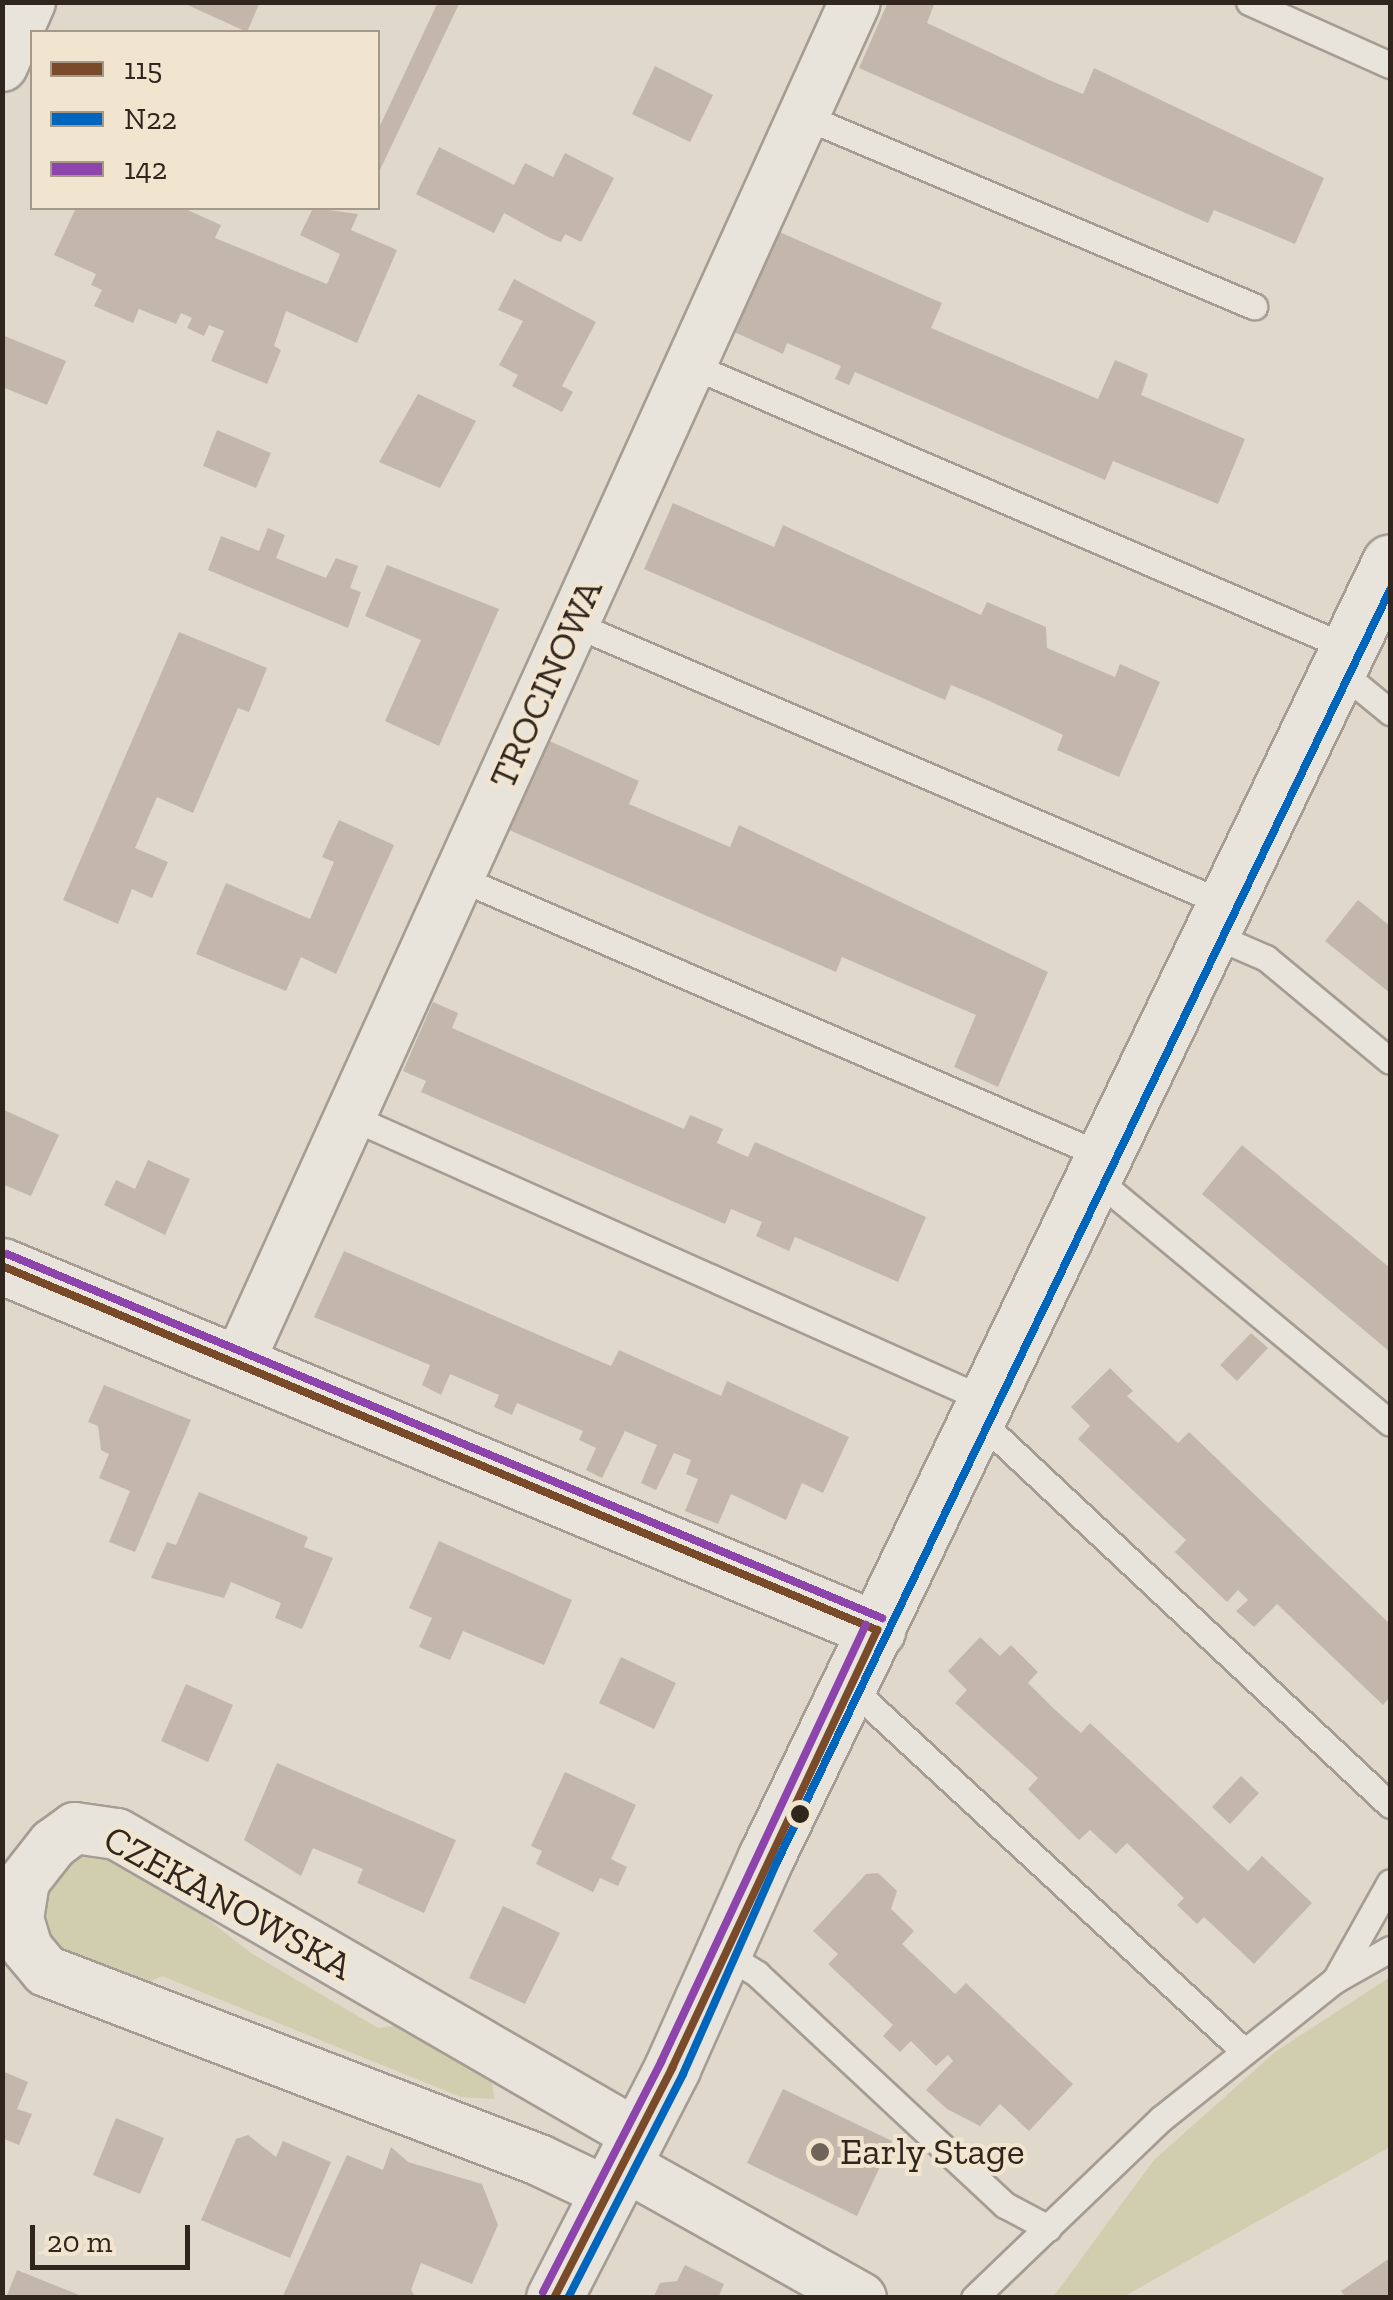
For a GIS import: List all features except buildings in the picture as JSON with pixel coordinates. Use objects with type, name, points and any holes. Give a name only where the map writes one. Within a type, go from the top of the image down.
[{"type":"street","points":[[2,66],[30,2]]},
{"type":"street","name":"TROCINOWA","points":[[237,1366],[574,624],[686,364],[855,2]]},
{"type":"street","points":[[554,2298],[724,1953],[1390,562]]},
{"type":"street","points":[[2,1266],[876,1630]]},
{"type":"street","name":"CZEKANOWSKA","points":[[621,2163],[539,2160],[46,1971],[27,1948],[18,1919],[24,1882],[53,1844],[75,1828],[118,1834],[621,2163],[861,2298]]},
{"type":"lane","points":[[1249,2],[1390,65]]},
{"type":"lane","points":[[801,115],[1254,306]]},
{"type":"lane","points":[[686,364],[1346,660],[1390,712]]},
{"type":"lane","points":[[574,624],[1220,920],[1390,1061]]},
{"type":"lane","points":[[459,878],[1100,1168],[1390,1423]]},
{"type":"lane","points":[[350,1117],[983,1410],[1390,1804]]},
{"type":"lane","points":[[849,1686],[1244,2052]]},
{"type":"lane","points":[[1335,1980],[1390,1882]]},
{"type":"lane","points":[[974,2298],[1162,2118],[1335,1980],[1390,1949]]},
{"type":"lane","points":[[724,1953],[757,1974],[1005,2205],[1048,2228]]},
{"type":"shaded area","points":[[105,1849],[158,1880],[251,1953],[378,2028],[407,2024],[481,2071],[492,2080],[494,2099],[461,2097],[162,1976],[139,1987],[72,1965],[40,1928],[47,1897],[63,1863],[79,1851]]},
{"type":"shaded area","points":[[1390,1977],[1390,2147],[1123,2297],[1053,2297],[1154,2160],[1275,2052]]},
{"type":"transit line","name":"N22","points":[[568,2298],[683,2074],[777,1862],[1390,590]]},
{"type":"transit line","name":"142","points":[[7,1254],[882,1618]]},
{"type":"transit line","name":"115","points":[[2,1266],[877,1630]]},
{"type":"transit line","name":"142","points":[[543,2292],[661,2062],[866,1625]]},
{"type":"transit line","name":"115","points":[[554,2298],[672,2068],[877,1630]]},
{"type":"place","name":"Early Stage","points":[[820,2152]]}]
